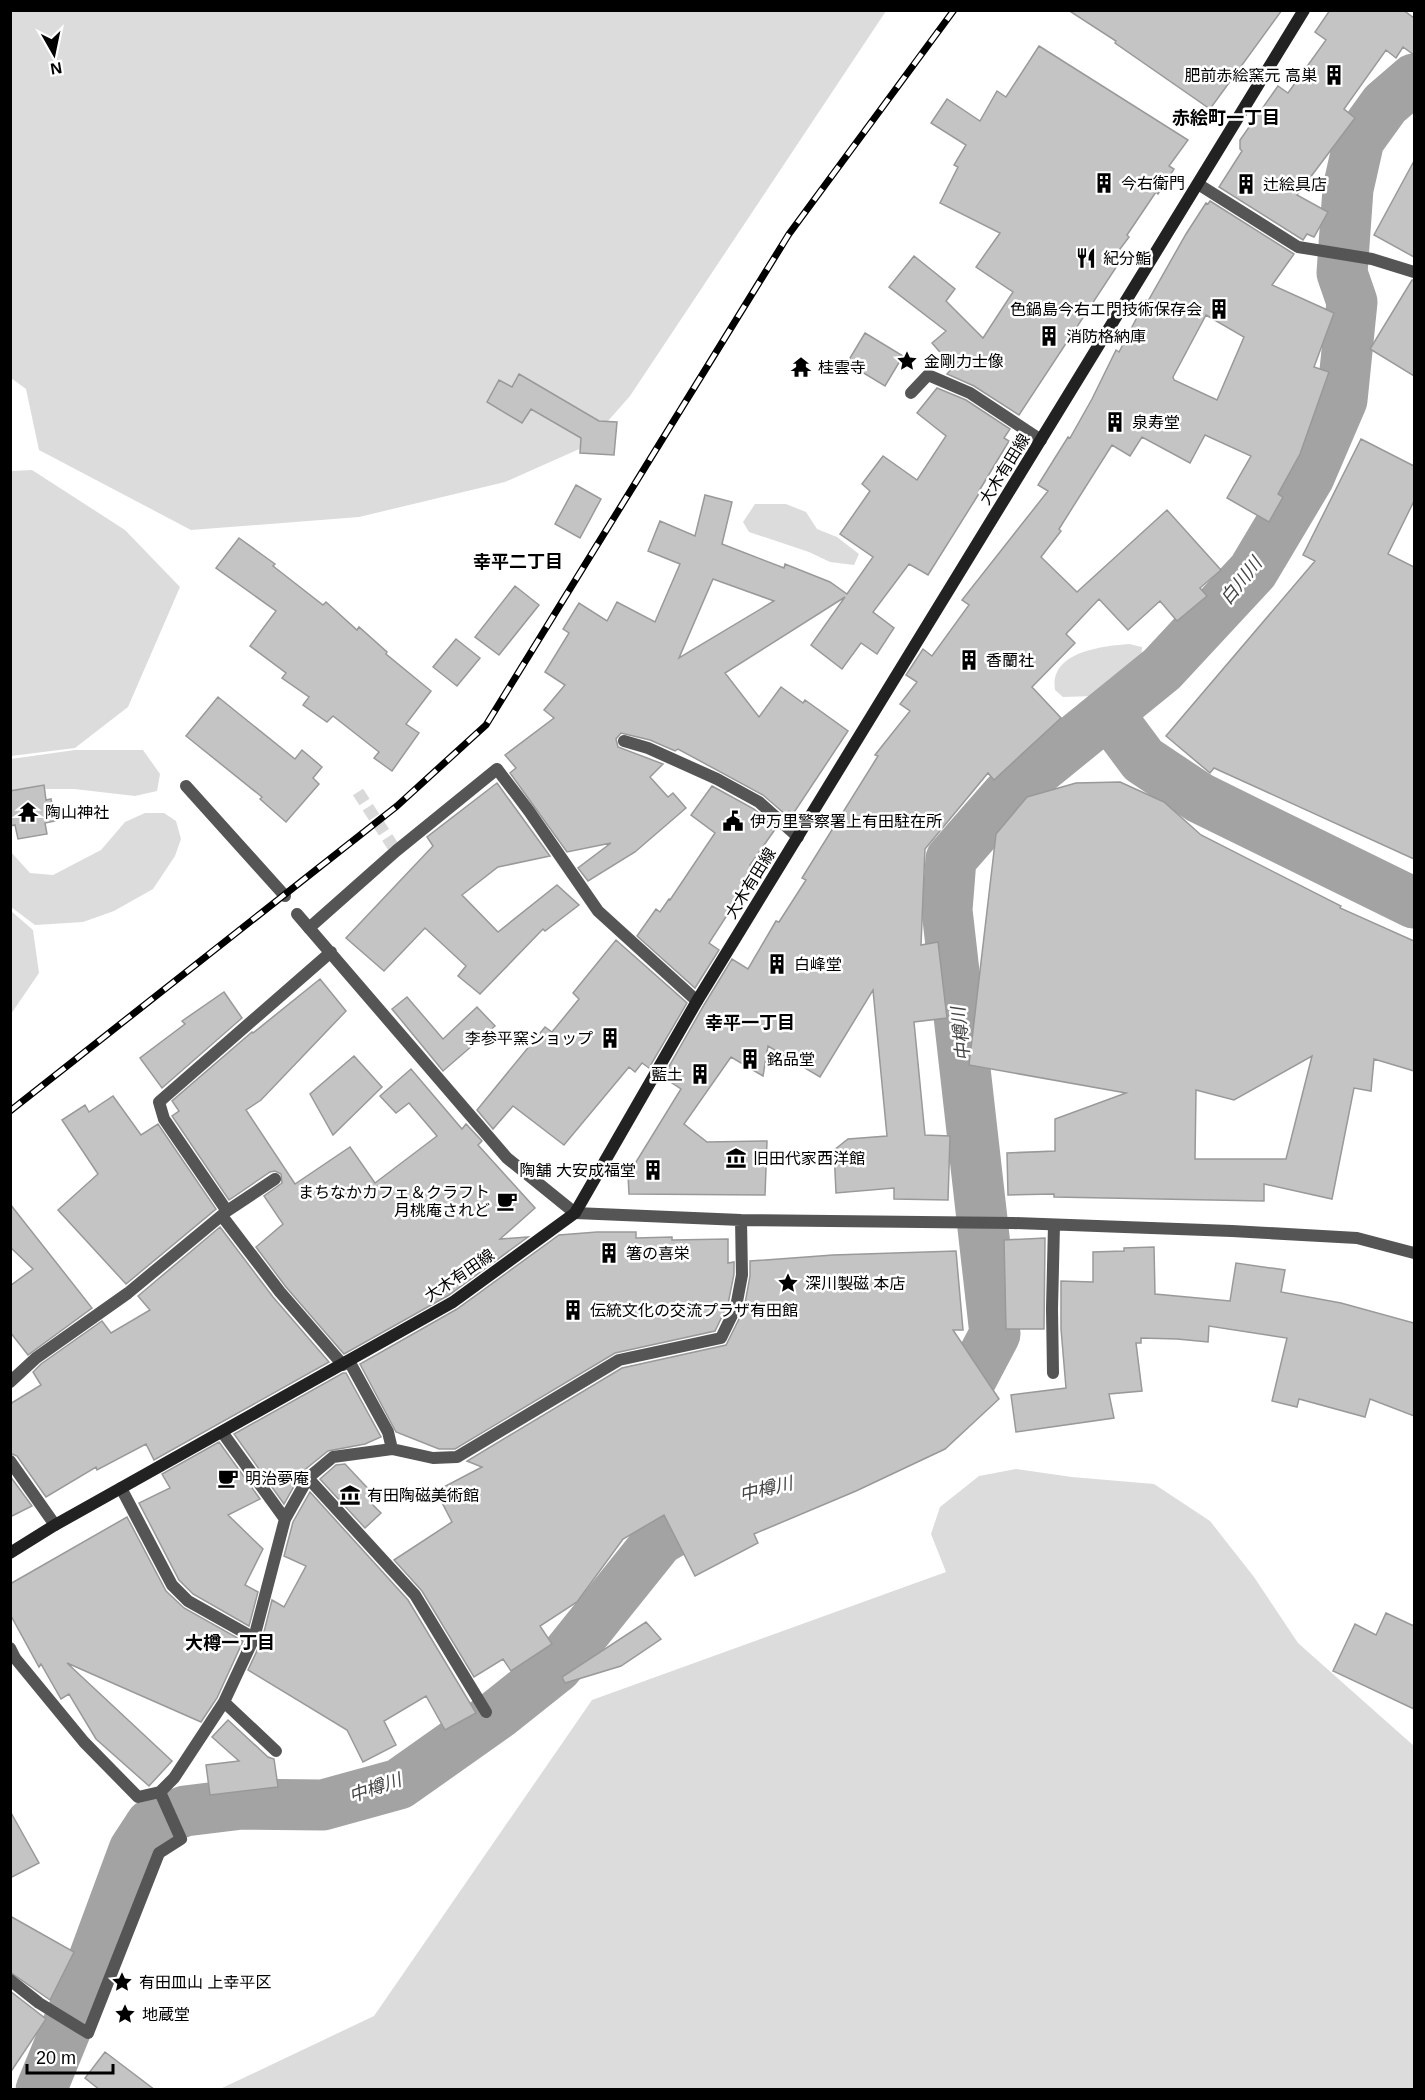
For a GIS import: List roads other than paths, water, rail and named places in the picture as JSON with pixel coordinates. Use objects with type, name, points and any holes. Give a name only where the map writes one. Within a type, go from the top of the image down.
[{"type":"main road","name":"大木有田線","points":[[10,1553],[55,1525],[453,1302],[575,1213],[697,1001],[1304,10]]},
{"type":"street","points":[[1198,184],[1298,247],[1372,259],[1413,269]]},
{"type":"street","points":[[911,393],[928,375],[970,393],[1041,440]]},
{"type":"street","points":[[624,741],[648,748],[759,802],[798,837]]},
{"type":"street","points":[[309,928],[396,851],[497,769],[598,911],[697,1001]]},
{"type":"street","points":[[186,786],[285,896]]},
{"type":"street","points":[[297,914],[507,1158],[575,1213],[741,1220],[1013,1223],[1232,1231],[1357,1238],[1414,1253]]},
{"type":"street","points":[[331,952],[159,1102],[164,1119],[224,1213],[280,1292],[346,1363],[388,1432],[392,1449]]},
{"type":"street","points":[[10,1382],[36,1358],[128,1293],[224,1213],[275,1179]]},
{"type":"street","points":[[162,1797],[224,1702],[254,1638],[285,1519],[308,1478],[333,1457],[392,1449],[433,1458],[457,1457],[619,1360],[721,1338],[736,1307],[742,1275],[741,1220]]},
{"type":"street","points":[[1053,1373],[1054,1225]]},
{"type":"street","points":[[222,1432],[285,1519]]},
{"type":"street","points":[[10,1461],[55,1525]]},
{"type":"street","points":[[308,1478],[416,1595],[486,1712]]},
{"type":"street","points":[[121,1488],[172,1586],[188,1601],[254,1638]]},
{"type":"street","points":[[10,1648],[15,1658],[84,1742],[138,1797],[162,1797]]},
{"type":"street","points":[[224,1702],[276,1750]]},
{"type":"street","points":[[10,1980],[39,2003],[88,2033],[159,1853],[181,1839],[162,1797]]},
{"type":"waterway","name":"中樽川","points":[[936,1421],[967,1387],[995,1334],[947,910],[951,859],[1007,795],[1162,669],[1253,571],[1309,477],[1342,400],[1352,302],[1342,273],[1348,189],[1359,140],[1385,104],[1414,79]]},
{"type":"waterway","name":"白川川","points":[[1108,713],[1143,760],[1200,798],[1414,903]]},
{"type":"waterway","name":"中樽川","points":[[41,2090],[84,1985],[134,1850],[151,1824],[185,1811],[242,1804],[323,1805],[399,1784],[498,1714],[557,1667],[659,1540],[734,1496]]},
{"type":"tunnel","points":[[358,792],[396,851]]},
{"type":"railway","points":[[10,1111],[397,806],[486,725],[789,234],[954,10]]},
{"type":"place","name":"肥前赤絵窯元 高巣","points":[[1334,75]]},
{"type":"place","name":"今右衛門","points":[[1104,183]]},
{"type":"place","name":"辻絵具店","points":[[1246,184]]},
{"type":"place","name":"紀分鮨","points":[[1086,258]]},
{"type":"place","name":"色鍋島今右エ門技術保存会","points":[[1219,309]]},
{"type":"place","name":"消防格納庫","points":[[1049,336]]},
{"type":"place","name":"金剛力士像","points":[[907,361]]},
{"type":"place","name":"桂雲寺","points":[[801,367]]},
{"type":"place","name":"泉寿堂","points":[[1115,422]]},
{"type":"place","name":"香蘭社","points":[[969,660]]},
{"type":"place","name":"陶山神社","points":[[28,812]]},
{"type":"place","name":"伊万里警察署上有田駐在所","points":[[733,821]]},
{"type":"place","name":"白峰堂","points":[[777,964]]},
{"type":"place","name":"李参平窯ショップ","points":[[610,1038]]},
{"type":"place","name":"銘品堂","points":[[750,1059]]},
{"type":"place","name":"藍土","points":[[700,1074]]},
{"type":"place","name":"旧田代家西洋館","points":[[736,1158]]},
{"type":"place","name":"陶舗 大安成福堂","points":[[653,1170]]},
{"type":"place","name":"まちなかカフェ＆クラフト 月桃庵されど","points":[[507,1201]]},
{"type":"place","name":"箸の喜栄","points":[[609,1253]]},
{"type":"place","name":"深川製磁 本店","points":[[788,1283]]},
{"type":"place","name":"伝統文化の交流プラザ有田館","points":[[573,1310]]},
{"type":"place","name":"明治夢庵","points":[[228,1478]]},
{"type":"place","name":"有田陶磁美術館","points":[[350,1495]]},
{"type":"place","name":"有田皿山 上幸平区","points":[[122,1982]]},
{"type":"place","name":"地蔵堂","points":[[125,2014]]},
{"type":"district","name":"赤絵町一丁目","points":[[1226,118]]},
{"type":"district","name":"幸平二丁目","points":[[518,562]]},
{"type":"district","name":"幸平一丁目","points":[[750,1023]]},
{"type":"district","name":"大樽一丁目","points":[[230,1643]]}]
